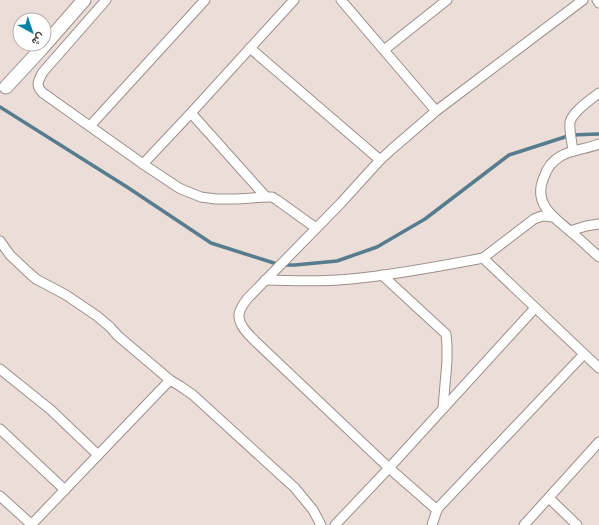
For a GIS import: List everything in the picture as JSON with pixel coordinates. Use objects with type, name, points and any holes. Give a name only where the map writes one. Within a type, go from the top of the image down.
[{"type":"main road","points":[[6,87],[84,0]]},
{"type":"street","points":[[106,0],[43,72],[38,86],[40,89],[143,164],[179,188],[201,197],[226,199],[272,198],[316,228]]},
{"type":"street","points":[[90,126],[205,0]]},
{"type":"street","points":[[143,164],[294,0]]},
{"type":"street","points":[[341,0],[436,112]]},
{"type":"street","points":[[384,50],[447,0]]},
{"type":"street","points":[[436,510],[389,468],[256,342],[247,333],[239,315],[247,299],[340,204],[380,160],[407,135],[583,0]]},
{"type":"street","points":[[250,48],[380,160]]},
{"type":"street","points":[[573,151],[570,126],[572,118],[578,110],[599,93]]},
{"type":"street","points":[[191,113],[266,197]]},
{"type":"street","points":[[599,144],[573,151],[555,159],[550,165],[541,185],[540,193],[547,210],[553,217],[599,257]]},
{"type":"street","points":[[265,280],[323,281],[351,279],[478,259],[482,258],[534,219],[542,216],[553,217]]},
{"type":"street","points":[[570,231],[599,224]]},
{"type":"street","points":[[0,241],[10,255],[36,279],[66,295],[98,316],[118,336],[170,380],[193,395],[295,488],[313,510],[321,525]]},
{"type":"street","points":[[482,258],[599,368]]},
{"type":"street","points":[[382,275],[446,334],[447,361],[443,408]]},
{"type":"street","points":[[335,525],[389,468],[534,308]]},
{"type":"street","points":[[432,525],[436,510],[452,492],[584,354]]},
{"type":"street","points":[[0,369],[51,410],[98,455]]},
{"type":"street","points":[[0,496],[32,525],[170,380]]},
{"type":"street","points":[[0,430],[65,490]]},
{"type":"street","points":[[524,525],[599,442]]},
{"type":"street","points":[[548,498],[578,525]]},
{"type":"waterway","points":[[0,107],[127,187],[211,243],[280,265],[337,261],[377,247],[425,219],[509,155],[571,135],[599,134]]}]
